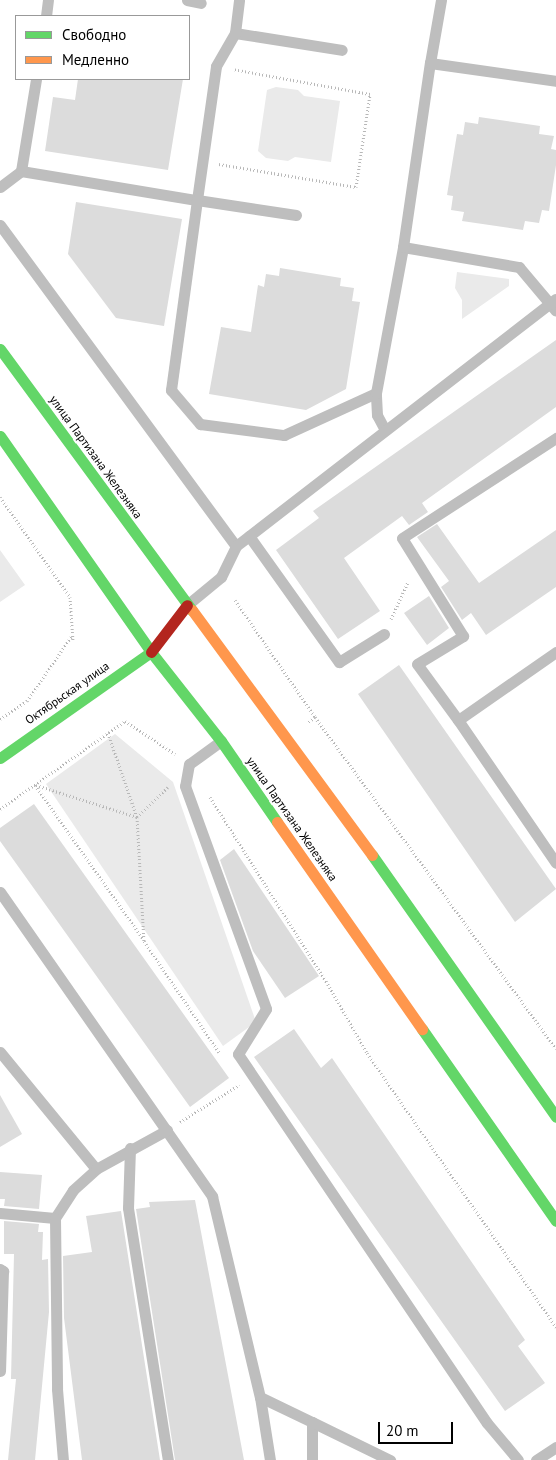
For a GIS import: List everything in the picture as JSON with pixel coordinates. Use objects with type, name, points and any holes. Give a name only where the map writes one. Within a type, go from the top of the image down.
[{"type":"main road","name":"улица Партизана Железняка","points":[[0,349],[437,944],[556,1117]]},
{"type":"main road","name":"улица Партизана Железняка","points":[[0,436],[151,652],[221,741],[556,1220]]},
{"type":"main road","name":"Октябрьская улица","points":[[0,758],[151,652],[187,605]]},
{"type":"lane","points":[[46,15],[48,0]]},
{"type":"lane","points":[[188,0],[201,2]]},
{"type":"lane","points":[[240,0],[235,32],[216,66],[201,161],[171,390],[200,424],[284,435],[376,393]]},
{"type":"lane","points":[[384,430],[377,416],[376,393],[402,247],[441,0]]},
{"type":"lane","points":[[235,32],[342,50]]},
{"type":"lane","points":[[430,63],[556,80]]},
{"type":"lane","points":[[0,187],[22,171],[36,80]]},
{"type":"lane","points":[[22,171],[197,200],[296,214]]},
{"type":"lane","points":[[0,225],[236,546]]},
{"type":"lane","points":[[187,605],[221,577],[236,546],[384,430],[554,305],[519,267],[402,247]]},
{"type":"lane","points":[[556,438],[402,538],[463,636],[417,664],[458,720],[556,863]]},
{"type":"lane","points":[[249,536],[338,662],[384,634]]},
{"type":"lane","points":[[458,720],[556,652]]},
{"type":"lane","points":[[221,741],[189,764],[185,786],[266,1009],[238,1054],[487,1423],[518,1460]]},
{"type":"lane","points":[[0,892],[212,1196],[260,1397],[270,1460]]},
{"type":"lane","points":[[0,1052],[96,1169]]},
{"type":"lane","points":[[63,1460],[56,1389],[55,1218],[73,1190],[96,1169],[130,1148],[167,1130]]},
{"type":"lane","points":[[130,1148],[128,1208],[168,1460]]},
{"type":"lane","points":[[0,1213],[55,1218]]},
{"type":"lane","points":[[0,1269],[3,1271],[0,1370]]},
{"type":"lane","points":[[260,1397],[390,1460]]},
{"type":"lane","points":[[312,1422],[312,1460]]},
{"type":"lane","points":[[536,1460],[556,1447]]},
{"type":"path","points":[[201,161],[356,187],[370,94],[216,66]]},
{"type":"path","points":[[0,497],[70,597],[72,639],[27,701],[0,720]]},
{"type":"path","points":[[384,634],[417,563]]},
{"type":"path","points":[[235,600],[315,717],[556,1049]]},
{"type":"path","points":[[304,726],[315,717]]},
{"type":"path","points":[[0,809],[125,721]]},
{"type":"path","points":[[108,733],[137,817],[144,941]]},
{"type":"path","points":[[137,817],[173,782]]},
{"type":"path","points":[[35,785],[137,817]]},
{"type":"path","points":[[35,785],[225,1060]]},
{"type":"path","points":[[207,792],[326,981],[367,1053],[556,1327]]},
{"type":"path","points":[[167,1130],[241,1084],[235,1076]]},
{"type":"shaded area","points":[[276,87],[298,90],[304,96],[340,101],[331,162],[295,157],[288,161],[266,158],[258,151],[267,90]]},
{"type":"shaded area","points":[[457,272],[509,279],[509,286],[462,319],[462,300],[455,288]]},
{"type":"shaded area","points":[[0,550],[25,585],[0,602]]},
{"type":"shaded area","points":[[115,734],[173,782],[256,1022],[223,1046],[46,784]]},
{"type":"building","points":[[78,80],[183,80],[168,170],[45,151],[53,97],[75,100]]},
{"type":"building","points":[[479,117],[540,126],[539,134],[554,136],[551,149],[556,150],[556,165],[549,211],[542,210],[539,223],[525,221],[523,230],[462,221],[464,212],[451,210],[453,196],[447,195],[457,134],[463,135],[465,122],[478,124]]},
{"type":"building","points":[[76,202],[182,219],[164,326],[116,318],[68,254]]},
{"type":"building","points":[[280,268],[341,278],[340,286],[354,288],[352,301],[360,302],[346,389],[306,410],[209,394],[221,327],[251,332],[258,285],[264,287],[266,274],[279,276]]},
{"type":"building","points":[[556,340],[556,407],[422,503],[428,512],[409,525],[402,516],[344,558],[380,611],[338,639],[276,550],[319,518],[313,511]]},
{"type":"building","points":[[437,524],[479,583],[556,530],[556,587],[486,635],[471,613],[462,620],[441,587],[449,581],[417,537]]},
{"type":"building","points":[[429,596],[449,628],[427,645],[404,613]]},
{"type":"building","points":[[399,665],[556,889],[515,922],[358,694]]},
{"type":"building","points":[[34,804],[229,1078],[190,1107],[0,841],[0,828]]},
{"type":"building","points":[[234,849],[319,976],[285,998],[253,951],[220,860]]},
{"type":"building","points":[[294,1029],[321,1068],[332,1058],[525,1340],[518,1346],[545,1383],[505,1411],[254,1057]]},
{"type":"building","points":[[0,1095],[22,1134],[0,1147]]},
{"type":"building","points":[[0,1172],[42,1175],[39,1209],[4,1206],[5,1199],[0,1199]]},
{"type":"building","points":[[195,1200],[244,1460],[175,1460],[136,1209],[150,1207],[149,1202]]},
{"type":"building","points":[[121,1211],[160,1460],[82,1460],[64,1318],[63,1256],[92,1252],[86,1216]]},
{"type":"building","points":[[4,1221],[39,1224],[38,1232],[43,1232],[42,1260],[48,1259],[49,1312],[35,1460],[8,1460],[16,1379],[11,1379],[14,1254],[4,1254]]},
{"type":"traffic: fast","points":[[0,349],[192,610]]},
{"type":"traffic: fast","points":[[0,436],[151,652],[221,741],[277,822]]},
{"type":"traffic: fast","points":[[0,758],[151,652]]},
{"type":"traffic: fast","points":[[372,855],[556,1117]]},
{"type":"traffic: fast","points":[[422,1029],[556,1221]]},
{"type":"traffic: slow","points":[[192,610],[372,855]]},
{"type":"traffic: slow","points":[[277,822],[422,1029]]},
{"type":"traffic: jam","points":[[151,652],[187,605]]}]
